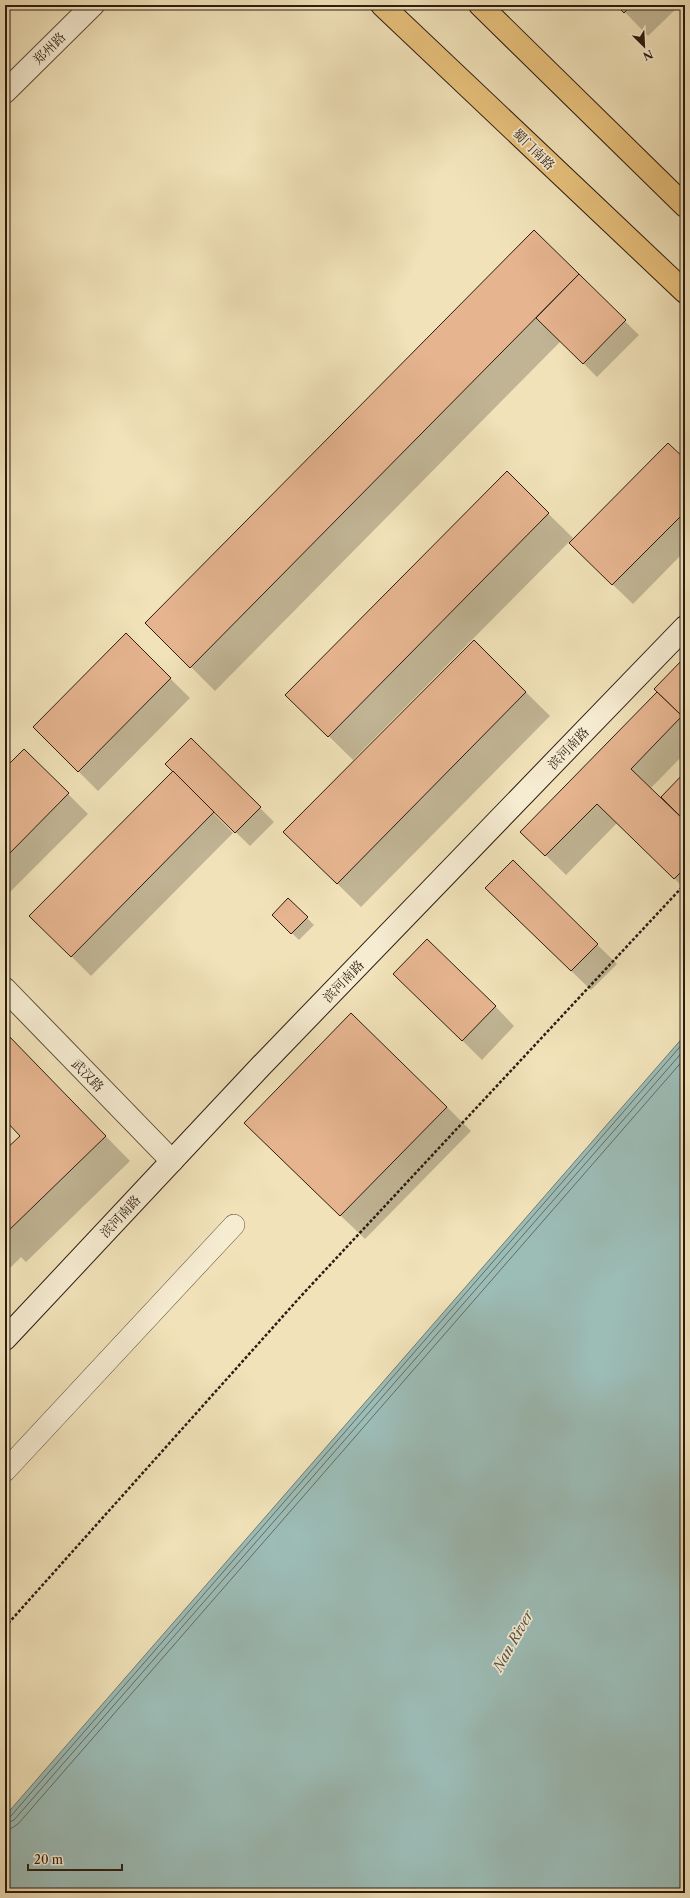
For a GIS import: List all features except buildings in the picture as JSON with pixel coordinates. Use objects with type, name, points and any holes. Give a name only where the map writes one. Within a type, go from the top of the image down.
[{"type":"highway","name":"蜀门南路","points":[[382,5],[685,292]]},
{"type":"highway","points":[[480,5],[685,206]]},
{"type":"main road","name":"郑州路","points":[[5,92],[93,5]]},
{"type":"main road","name":"滨河南路","points":[[5,1339],[260,1067],[685,627]]},
{"type":"main road","name":"武汉路","points":[[5,989],[172,1161]]},
{"type":"street","points":[[5,1471],[234,1225]]},
{"type":"path","points":[[5,1626],[301,1296],[685,884]]},
{"type":"water","name":"Nan River","points":[[685,1035],[685,1893],[5,1893],[5,1816]]}]
